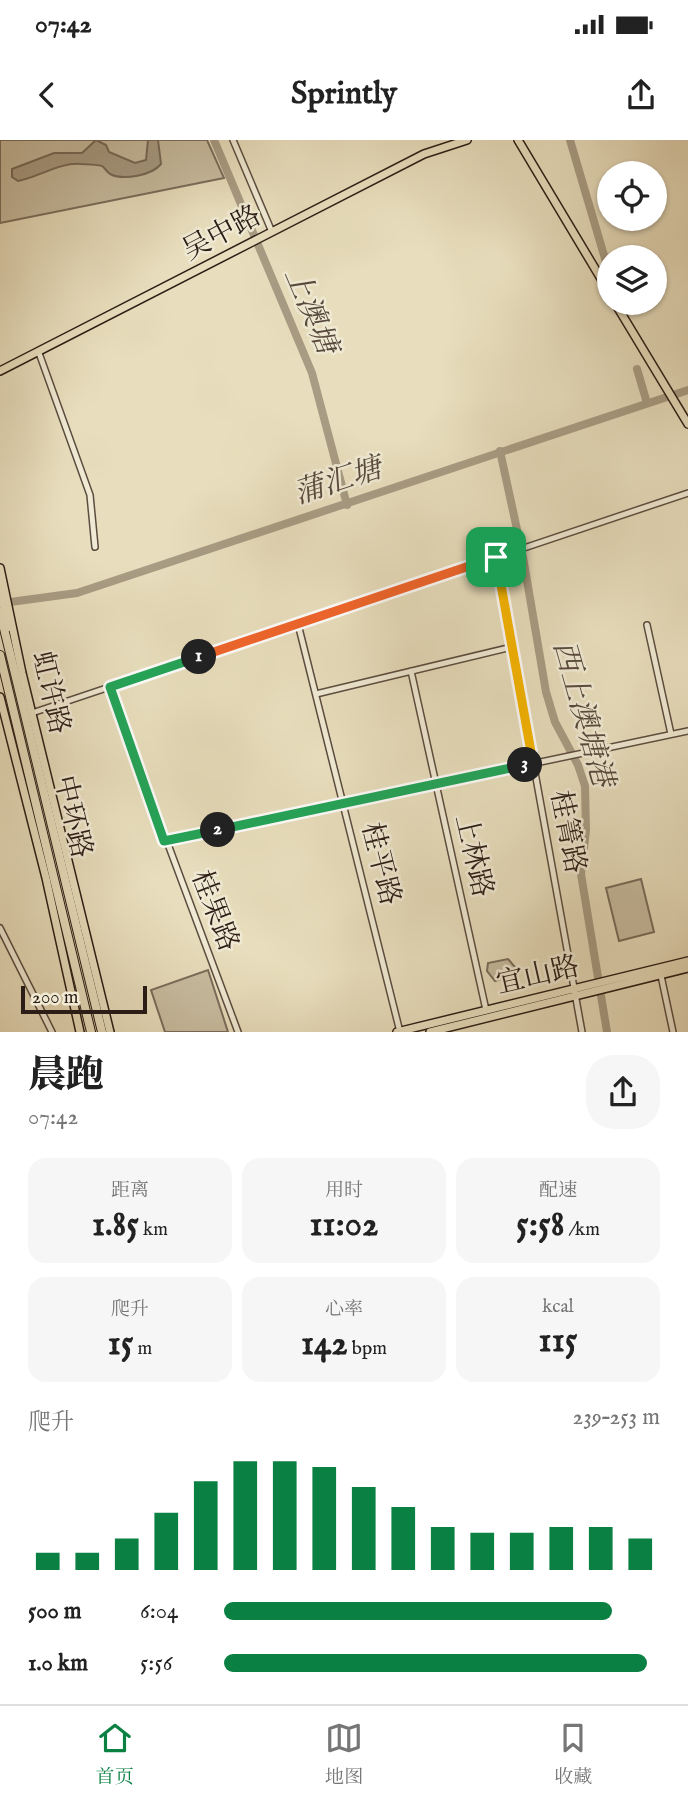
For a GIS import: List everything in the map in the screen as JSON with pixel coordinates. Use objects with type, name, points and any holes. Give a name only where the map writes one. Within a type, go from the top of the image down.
[{"type":"highway","name":"中环路","points":[[2,588],[13,665],[102,1032]]},
{"type":"highway","name":"中环路","points":[[0,655],[91,1032]]},
{"type":"highway","points":[[0,681],[9,694]]},
{"type":"main road","name":"吴中路","points":[[0,371],[424,154],[467,140]]},
{"type":"main road","points":[[518,140],[597,272]]},
{"type":"main road","points":[[622,315],[688,424]]},
{"type":"main road","points":[[0,568],[2,588]]},
{"type":"main road","name":"虹许路","points":[[5,615],[32,713],[110,1032]]},
{"type":"main road","name":"虹许路","points":[[0,697],[21,775],[80,1032]]},
{"type":"main road","name":"宜山路","points":[[660,972],[688,961]]},
{"type":"main road","name":"宜山路","points":[[430,1032],[607,985],[688,968]]},
{"type":"main road","name":"宜山路","points":[[399,1032],[486,1010],[576,993]]},
{"type":"street","points":[[233,140],[268,233]]},
{"type":"street","points":[[39,353],[90,495],[95,547]]},
{"type":"street","points":[[32,713],[688,493]]},
{"type":"street","name":"桂箐路","points":[[496,557],[582,1032]]},
{"type":"street","name":"桂平路","points":[[298,624],[399,1032]]},
{"type":"street","points":[[647,625],[671,734]]},
{"type":"street","points":[[316,694],[512,646]]},
{"type":"street","name":"上林路","points":[[411,671],[486,1010]]},
{"type":"street","name":"桂果路","points":[[110,687],[164,841],[238,1032]]},
{"type":"street","points":[[164,841],[688,731]]},
{"type":"street","points":[[0,928],[52,1032]]},
{"type":"street","points":[[660,972],[673,1032]]},
{"type":"shaded area","points":[[0,140],[207,140],[224,178],[0,223]]},
{"type":"shaded area","points":[[96,140],[106,145],[109,152],[135,163],[146,160],[148,140],[158,140],[161,164],[145,174],[130,177],[110,174],[100,166],[73,164],[18,181],[12,177],[12,169],[54,153],[82,153]]},
{"type":"shaded area","points":[[641,879],[654,932],[619,941],[606,888]]},
{"type":"shaded area","points":[[508,959],[515,967],[514,975],[495,981],[487,971],[488,963]]},
{"type":"shaded area","points":[[208,970],[228,1032],[165,1032],[151,990]]},
{"type":"waterway","name":"上澳塘","points":[[214,140],[312,373],[347,505]]},
{"type":"waterway","points":[[570,140],[601,245]]},
{"type":"waterway","points":[[637,369],[647,403]]},
{"type":"waterway","name":"蒲汇塘","points":[[3,603],[77,593],[688,390]]},
{"type":"waterway","name":"西上澳塘港","points":[[500,451],[523,557],[546,692],[555,722],[578,765],[585,786],[586,830],[581,874],[607,1032]]},
{"type":"route","points":[[496,557],[533,763],[164,841],[110,687],[496,557]]}]
